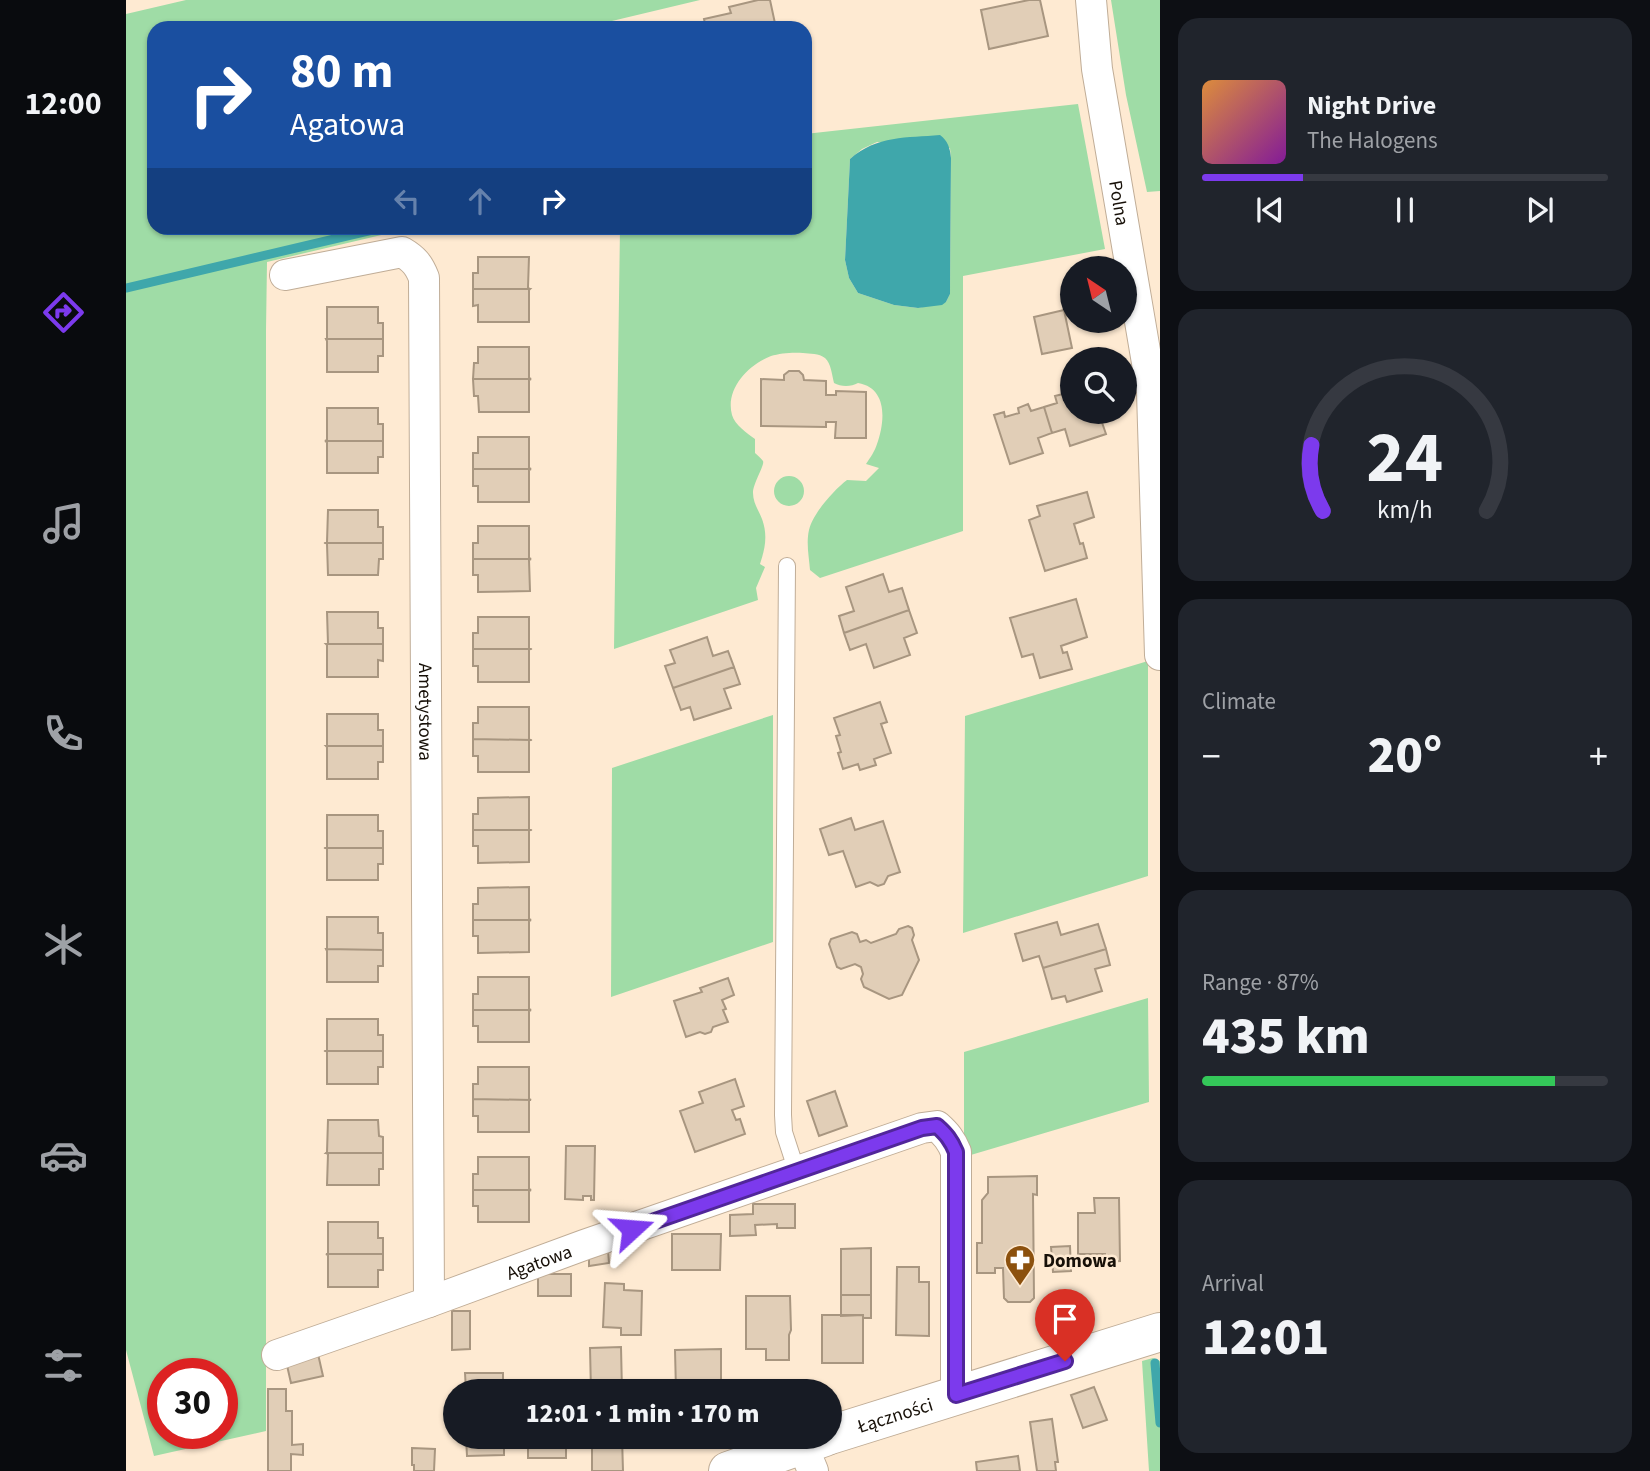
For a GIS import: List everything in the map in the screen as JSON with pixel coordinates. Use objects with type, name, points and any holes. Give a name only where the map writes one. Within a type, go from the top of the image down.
[{"type":"street","name":"Polna","points":[[1091,0],[1097,69],[1152,392],[1160,655]]},
{"type":"street","name":"Ametystowa","points":[[285,275],[402,252],[413,258],[424,278],[429,1302]]},
{"type":"street","name":"Agatowa","points":[[277,1354],[922,1128],[937,1126],[952,1142],[956,1152],[956,1395]]},
{"type":"street","name":"Łączności","points":[[842,1438],[956,1395],[1160,1332]]},
{"type":"street","name":"Łączności","points":[[728,1471],[810,1449]]},
{"type":"lane","points":[[787,566],[783,1115],[784,1132],[797,1172]]},
{"type":"green space","points":[[186,0],[700,0],[612,21],[147,21],[147,235],[381,235],[267,262],[266,1431],[238,1437],[238,1358],[147,1358],[147,1430],[126,1350],[126,14]]},
{"type":"green space","points":[[1111,0],[1160,0],[1160,191],[1147,192],[1126,95]]},
{"type":"green space","points":[[1078,104],[1105,249],[963,276],[963,531],[820,578],[810,570],[808,545],[811,523],[819,509],[842,484],[847,480],[866,481],[879,468],[866,464],[876,447],[882,426],[879,399],[868,386],[858,383],[846,386],[834,383],[829,363],[817,354],[771,356],[754,365],[740,379],[732,396],[732,415],[755,439],[755,453],[763,461],[753,493],[765,536],[760,564],[765,567],[756,588],[758,600],[614,649],[620,235],[812,235],[812,133]],"holes":[[[877,142],[950,148],[950,294],[946,302],[918,308],[894,305],[858,293],[849,278],[845,260],[850,159],[862,149]]]},
{"type":"green space","points":[[789,476],[800,480],[804,491],[800,502],[789,506],[778,502],[774,491],[778,480]]},
{"type":"green space","points":[[1148,661],[1148,876],[963,933],[965,716]]},
{"type":"green space","points":[[773,715],[773,942],[611,997],[612,768]]},
{"type":"green space","points":[[1148,998],[1149,1102],[964,1157],[964,1052]]},
{"type":"green space","points":[[1153,1358],[1160,1361],[1160,1471],[1149,1471],[1142,1361]]},
{"type":"green space","points":[[152,1449],[185,1449],[154,1456]]},
{"type":"water","points":[[940,135],[948,145],[951,158],[950,294],[946,302],[918,308],[894,305],[858,293],[849,278],[845,260],[850,159],[860,151],[882,142]]},
{"type":"building","points":[[770,0],[774,21],[704,21],[731,13],[729,7]]},
{"type":"building","points":[[1040,0],[1048,36],[989,49],[981,10]]},
{"type":"building","points":[[478,257],[529,257],[530,289],[473,289],[473,273],[478,273]]},
{"type":"building","points":[[473,289],[530,289],[529,322],[478,322],[478,305],[473,306]]},
{"type":"building","points":[[327,307],[378,307],[378,323],[383,323],[383,339],[327,339]]},
{"type":"building","points":[[1060,311],[1060,333],[1069,333],[1072,347],[1060,347],[1060,350],[1042,354],[1034,317]]},
{"type":"building","points":[[326,339],[383,339],[383,356],[378,356],[378,372],[327,372]]},
{"type":"building","points":[[478,347],[529,347],[531,379],[473,379],[474,363],[478,363]]},
{"type":"building","points":[[789,371],[799,371],[804,380],[826,381],[826,395],[836,395],[836,391],[866,392],[866,438],[835,438],[836,422],[826,422],[826,427],[761,426],[761,379],[784,380],[784,375]]},
{"type":"building","points":[[473,379],[531,379],[529,412],[479,412]]},
{"type":"building","points":[[1060,395],[1060,424],[1103,424],[1106,434],[1070,446],[1065,429],[1052,433],[1044,407],[1057,403],[1055,396]]},
{"type":"building","points":[[1028,404],[1031,411],[1044,407],[1052,433],[1038,438],[1043,453],[1010,464],[994,415],[1004,412],[1005,417],[1019,413],[1018,408]]},
{"type":"building","points":[[327,408],[378,408],[378,424],[383,424],[383,441],[325,441]]},
{"type":"building","points":[[478,437],[529,437],[531,469],[473,469],[473,453],[478,453]]},
{"type":"building","points":[[325,441],[383,441],[383,457],[378,457],[378,473],[327,473]]},
{"type":"building","points":[[473,469],[531,469],[529,502],[478,502],[478,486],[473,486]]},
{"type":"building","points":[[1087,492],[1094,517],[1074,524],[1087,558],[1045,571],[1029,520],[1040,516],[1037,506]]},
{"type":"building","points":[[328,510],[378,510],[378,527],[383,527],[383,543],[326,543]]},
{"type":"building","points":[[478,526],[529,526],[531,559],[473,559],[473,543],[478,543]]},
{"type":"building","points":[[326,543],[383,543],[383,559],[379,559],[378,575],[328,575]]},
{"type":"building","points":[[473,559],[531,559],[530,591],[478,592],[478,575],[473,575]]},
{"type":"building","points":[[883,574],[889,592],[902,588],[909,610],[844,633],[839,616],[854,611],[846,587]]},
{"type":"building","points":[[1076,599],[1087,637],[1061,646],[1063,653],[1067,652],[1072,669],[1040,678],[1033,654],[1022,657],[1010,618]]},
{"type":"building","points":[[909,610],[917,633],[904,638],[910,655],[874,668],[866,644],[850,650],[844,633]]},
{"type":"building","points":[[327,612],[378,612],[378,628],[383,628],[383,644],[328,644]]},
{"type":"building","points":[[478,617],[529,617],[530,649],[473,649],[473,633],[478,633]]},
{"type":"building","points":[[707,637],[713,656],[728,651],[734,667],[673,688],[665,666],[675,663],[670,650]]},
{"type":"building","points":[[326,644],[383,644],[383,661],[378,660],[378,677],[327,677]]},
{"type":"building","points":[[473,649],[530,649],[529,682],[478,682],[478,666],[473,666]]},
{"type":"building","points":[[734,667],[740,684],[724,689],[731,708],[694,720],[690,707],[681,710],[673,688]]},
{"type":"building","points":[[880,702],[887,722],[881,724],[891,753],[874,759],[876,765],[860,770],[858,764],[843,769],[836,736],[840,735],[834,718]]},
{"type":"building","points":[[478,707],[529,707],[530,740],[473,739],[473,723],[478,723]]},
{"type":"building","points":[[327,714],[378,714],[378,730],[383,730],[383,746],[327,746]]},
{"type":"building","points":[[473,739],[530,740],[529,772],[478,772],[478,756],[473,756]]},
{"type":"building","points":[[326,746],[383,746],[383,762],[378,762],[378,779],[327,779]]},
{"type":"building","points":[[529,797],[530,830],[473,830],[473,814],[478,814],[478,798]]},
{"type":"building","points":[[327,815],[378,815],[378,831],[383,831],[383,848],[326,848]]},
{"type":"building","points":[[851,818],[855,830],[883,821],[900,872],[888,876],[884,884],[878,886],[870,882],[856,887],[843,851],[829,855],[820,829]]},
{"type":"building","points":[[473,830],[530,830],[529,862],[478,863],[478,846],[473,846]]},
{"type":"building","points":[[326,848],[383,848],[383,864],[378,864],[378,880],[327,880]]},
{"type":"building","points":[[529,887],[531,920],[473,920],[473,904],[478,904],[478,888]]},
{"type":"building","points":[[327,917],[378,917],[378,933],[383,933],[383,950],[326,949]]},
{"type":"building","points":[[473,920],[531,920],[529,952],[478,953],[478,936],[473,936]]},
{"type":"building","points":[[1057,922],[1061,935],[1098,924],[1106,949],[1043,968],[1039,956],[1023,961],[1015,934]]},
{"type":"building","points":[[908,926],[912,928],[912,940],[919,960],[902,995],[889,999],[864,987],[861,967],[855,964],[841,969],[837,967],[829,944],[831,939],[852,932],[857,934],[860,942],[866,940],[871,943],[896,934],[899,929]]},
{"type":"building","points":[[326,949],[383,950],[383,966],[378,966],[378,982],[327,982]]},
{"type":"building","points":[[1106,949],[1110,965],[1095,969],[1102,991],[1067,1002],[1065,996],[1052,999],[1043,968]]},
{"type":"building","points":[[478,977],[529,977],[531,1010],[473,1010],[473,994],[478,994]]},
{"type":"building","points":[[728,978],[734,995],[722,1000],[728,1022],[713,1027],[711,1032],[700,1032],[686,1037],[674,1001],[702,992],[700,988]]},
{"type":"building","points":[[473,1010],[531,1010],[529,1042],[478,1042],[478,1026],[473,1026]]},
{"type":"building","points":[[327,1019],[378,1019],[378,1035],[383,1035],[383,1051],[326,1051]]},
{"type":"building","points":[[326,1051],[383,1051],[383,1067],[378,1067],[378,1084],[327,1084]]},
{"type":"building","points":[[478,1067],[529,1067],[531,1100],[473,1099],[473,1084],[478,1084]]},
{"type":"building","points":[[735,1079],[744,1106],[732,1110],[736,1120],[740,1119],[745,1134],[695,1152],[680,1111],[703,1103],[699,1092]]},
{"type":"building","points":[[835,1091],[847,1126],[819,1136],[807,1101]]},
{"type":"building","points":[[473,1099],[531,1100],[529,1132],[478,1132],[478,1116],[473,1116]]},
{"type":"building","points":[[328,1120],[378,1120],[379,1136],[383,1137],[383,1153],[326,1153]]},
{"type":"building","points":[[566,1146],[595,1146],[594,1200],[591,1200],[591,1196],[583,1196],[583,1200],[565,1199]]},
{"type":"building","points":[[326,1153],[383,1153],[379,1185],[327,1185]]},
{"type":"building","points":[[478,1157],[529,1157],[531,1190],[473,1190],[473,1174],[478,1174]]},
{"type":"building","points":[[1037,1176],[1037,1195],[1033,1194],[1034,1298],[1030,1302],[1008,1302],[1004,1298],[1003,1268],[995,1268],[995,1273],[977,1273],[977,1243],[982,1243],[982,1200],[988,1193],[988,1177]]},
{"type":"building","points":[[473,1190],[531,1190],[529,1222],[478,1222],[478,1206],[473,1206]]},
{"type":"building","points":[[1094,1198],[1119,1198],[1120,1261],[1105,1262],[1105,1254],[1078,1254],[1078,1213],[1095,1213]]},
{"type":"building","points":[[753,1204],[795,1204],[795,1228],[777,1228],[777,1224],[755,1225],[756,1235],[730,1236],[730,1215],[753,1214]]},
{"type":"building","points":[[328,1222],[378,1222],[378,1238],[383,1238],[383,1254],[328,1254]]},
{"type":"building","points":[[672,1234],[721,1234],[720,1270],[672,1270]]},
{"type":"building","points":[[1070,1246],[1071,1271],[1053,1272],[1051,1247]]},
{"type":"building","points":[[871,1248],[871,1295],[841,1295],[841,1249]]},
{"type":"building","points":[[608,1250],[609,1263],[589,1266],[589,1257]]},
{"type":"building","points":[[326,1254],[383,1254],[383,1270],[378,1270],[378,1287],[328,1287]]},
{"type":"building","points":[[897,1267],[919,1267],[919,1282],[929,1282],[929,1336],[896,1335]]},
{"type":"building","points":[[538,1274],[571,1274],[571,1296],[538,1296]]},
{"type":"building","points":[[605,1283],[624,1284],[624,1290],[642,1291],[641,1335],[621,1335],[621,1328],[603,1327]]},
{"type":"building","points":[[841,1295],[871,1295],[871,1318],[863,1318],[863,1315],[841,1316]]},
{"type":"building","points":[[746,1296],[790,1296],[789,1360],[766,1360],[766,1349],[746,1349]]},
{"type":"building","points":[[452,1311],[470,1311],[470,1349],[452,1350]]},
{"type":"building","points":[[822,1315],[863,1315],[863,1363],[822,1363]]},
{"type":"building","points":[[621,1347],[622,1379],[591,1379],[590,1348]]},
{"type":"building","points":[[721,1349],[721,1379],[676,1379],[675,1350]]},
{"type":"building","points":[[318,1354],[323,1376],[291,1383],[286,1361]]},
{"type":"building","points":[[465,1373],[503,1373],[503,1379],[465,1379]]},
{"type":"building","points":[[1094,1387],[1107,1420],[1083,1428],[1071,1395]]},
{"type":"building","points":[[268,1389],[286,1389],[286,1411],[292,1411],[292,1445],[303,1444],[303,1455],[291,1454],[291,1471],[268,1471]]},
{"type":"building","points":[[1052,1419],[1058,1462],[1055,1462],[1056,1471],[1037,1471],[1030,1422]]},
{"type":"building","points":[[412,1448],[435,1449],[434,1471],[414,1471]]},
{"type":"building","points":[[467,1449],[504,1449],[504,1455],[467,1456]]},
{"type":"building","points":[[528,1449],[566,1449],[566,1458],[528,1458]]},
{"type":"building","points":[[592,1449],[622,1449],[623,1471],[592,1471]]},
{"type":"building","points":[[1018,1456],[1020,1471],[977,1471],[976,1462]]},
{"type":"waterway","points":[[126,288],[351,235]]},
{"type":"waterway","points":[[1155,1363],[1160,1423]]},
{"type":"place","name":"Domowa","points":[[1020,1287]]},
{"type":"route","points":[[632,1229],[922,1128],[937,1126],[952,1142],[956,1152],[956,1395],[1065,1361]]}]
